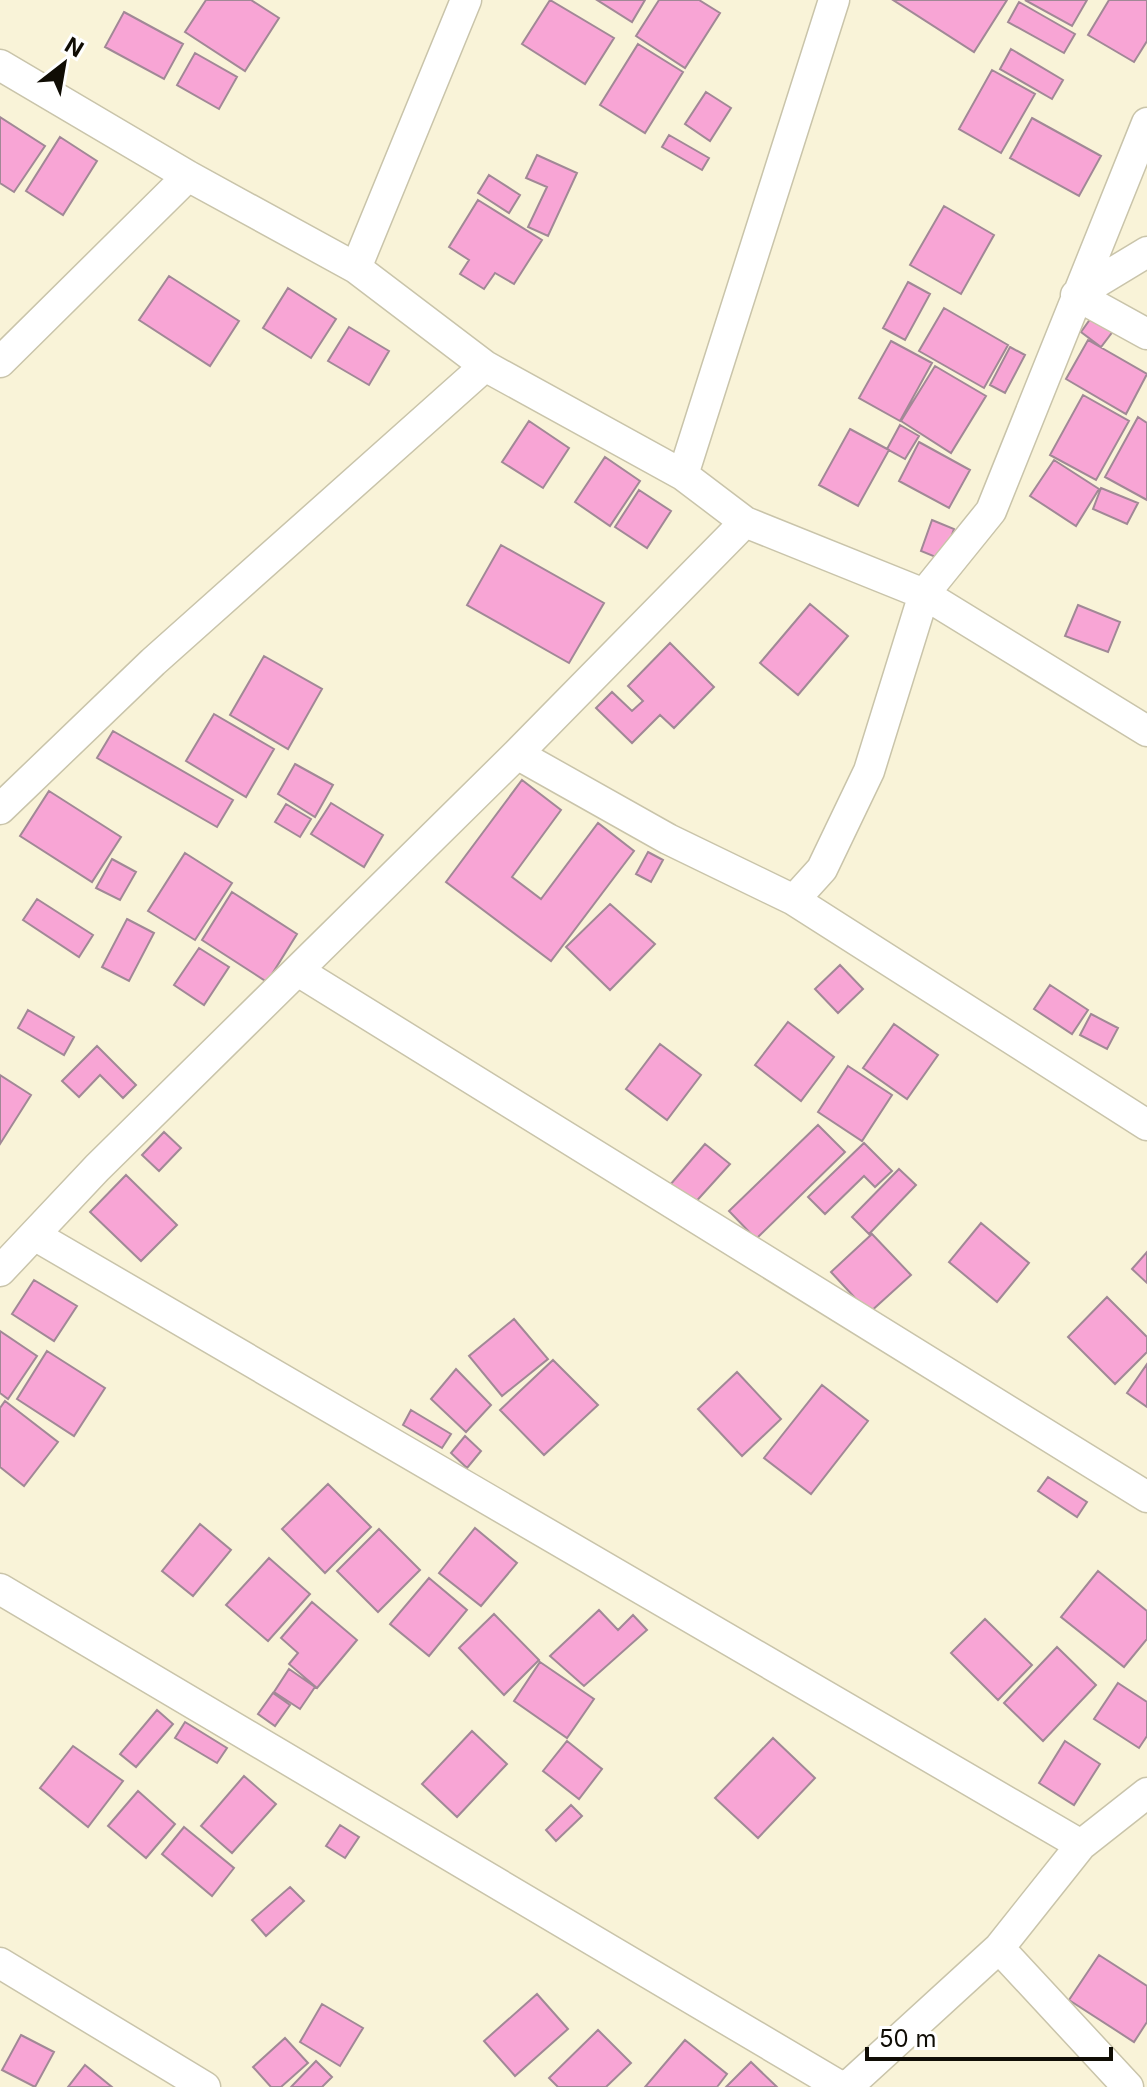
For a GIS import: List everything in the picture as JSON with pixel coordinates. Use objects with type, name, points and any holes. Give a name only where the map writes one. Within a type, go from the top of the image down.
[{"type":"street","points":[[356,268],[466,0]]},
{"type":"street","points":[[683,475],[834,0]]},
{"type":"street","points":[[0,65],[188,176],[356,268],[485,366],[683,475],[745,522],[924,594],[1147,731]]},
{"type":"street","points":[[794,900],[822,869],[869,771],[924,594],[991,511],[1147,123]]},
{"type":"street","points":[[0,362],[188,176]]},
{"type":"street","points":[[1076,295],[1147,252]]},
{"type":"street","points":[[1076,295],[1147,334]]},
{"type":"street","points":[[0,809],[153,662],[485,366]]},
{"type":"street","points":[[0,1271],[97,1168],[517,754],[745,522]]},
{"type":"street","points":[[517,754],[668,839],[794,900],[1147,1125]]},
{"type":"street","points":[[298,971],[1147,1497]]},
{"type":"street","points":[[36,1236],[1081,1845]]},
{"type":"street","points":[[0,1589],[844,2087],[999,1948],[1081,1845],[1147,1793]]},
{"type":"street","points":[[999,1948],[1128,2087]]},
{"type":"street","points":[[4,1971],[205,2087]]},
{"type":"building","points":[[206,0],[251,0],[279,18],[245,71],[185,32]]},
{"type":"building","points":[[550,0],[614,38],[585,84],[522,44]]},
{"type":"building","points":[[597,0],[645,0],[632,22]]},
{"type":"building","points":[[659,0],[699,0],[720,13],[685,68],[636,36]]},
{"type":"building","points":[[893,0],[1007,0],[974,52]]},
{"type":"building","points":[[1025,0],[1087,0],[1072,26]]},
{"type":"building","points":[[1109,0],[1147,0],[1147,41],[1134,62],[1088,35]]},
{"type":"building","points":[[1019,2],[1075,34],[1064,53],[1008,22]]},
{"type":"building","points":[[124,12],[183,44],[164,79],[105,47]]},
{"type":"building","points":[[638,44],[683,72],[645,133],[600,105]]},
{"type":"building","points":[[1011,49],[1063,80],[1052,99],[1000,69]]},
{"type":"building","points":[[195,53],[237,77],[219,109],[177,85]]},
{"type":"building","points":[[992,70],[1035,94],[1001,153],[959,129]]},
{"type":"building","points":[[706,92],[731,108],[710,141],[685,124]]},
{"type":"building","points":[[0,117],[45,146],[14,192],[0,183]]},
{"type":"building","points":[[1032,118],[1101,156],[1079,196],[1010,158]]},
{"type":"building","points":[[669,135],[709,158],[702,170],[662,147]]},
{"type":"building","points":[[60,137],[97,161],[63,215],[26,191]]},
{"type":"building","points":[[537,155],[577,173],[548,236],[528,227],[547,187],[526,178]]},
{"type":"building","points":[[489,175],[520,195],[509,213],[478,193]]},
{"type":"building","points":[[478,200],[542,240],[514,284],[495,273],[484,289],[460,274],[469,260],[449,247]]},
{"type":"building","points":[[944,206],[994,235],[961,294],[910,265]]},
{"type":"building","points":[[169,276],[239,321],[210,366],[139,320]]},
{"type":"building","points":[[908,282],[930,294],[905,340],[883,328]]},
{"type":"building","points":[[288,288],[336,319],[311,358],[263,328]]},
{"type":"building","points":[[944,308],[1008,345],[984,388],[919,351]]},
{"type":"building","points":[[1096,311],[1117,326],[1101,347],[1081,332]]},
{"type":"building","points":[[349,327],[389,351],[369,385],[328,361]]},
{"type":"building","points":[[1088,340],[1147,374],[1126,414],[1066,379]]},
{"type":"building","points":[[891,341],[932,363],[900,421],[859,398]]},
{"type":"building","points":[[1010,347],[1025,355],[1005,393],[990,385]]},
{"type":"building","points":[[935,366],[986,396],[951,453],[901,421]]},
{"type":"building","points":[[1083,395],[1129,421],[1096,480],[1050,455]]},
{"type":"building","points":[[1138,417],[1147,423],[1147,500],[1105,477]]},
{"type":"building","points":[[529,421],[569,448],[543,488],[502,462]]},
{"type":"building","points":[[900,425],[919,436],[905,459],[887,449]]},
{"type":"building","points":[[850,429],[889,450],[858,506],[819,485]]},
{"type":"building","points":[[919,442],[970,470],[949,508],[899,481]]},
{"type":"building","points":[[605,457],[640,481],[610,526],[575,502]]},
{"type":"building","points":[[1054,460],[1099,489],[1076,526],[1030,496]]},
{"type":"building","points":[[1101,488],[1138,503],[1127,524],[1093,509]]},
{"type":"building","points":[[639,490],[671,511],[647,548],[615,527]]},
{"type":"building","points":[[932,520],[954,529],[943,560],[921,551]]},
{"type":"building","points":[[501,545],[604,603],[569,663],[467,605]]},
{"type":"building","points":[[810,604],[848,636],[798,695],[760,663]]},
{"type":"building","points":[[1078,605],[1120,622],[1108,652],[1065,636]]},
{"type":"building","points":[[670,643],[714,687],[674,728],[660,715],[632,743],[596,708],[612,692],[632,711],[643,701],[628,686]]},
{"type":"building","points":[[264,656],[322,689],[288,749],[230,715]]},
{"type":"building","points":[[214,714],[274,749],[246,797],[186,761]]},
{"type":"building","points":[[113,731],[233,800],[217,827],[97,758]]},
{"type":"building","points":[[295,764],[333,785],[315,817],[278,794]]},
{"type":"building","points":[[522,780],[561,810],[512,877],[541,899],[598,823],[634,851],[551,961],[446,882]]},
{"type":"building","points":[[49,791],[121,837],[92,882],[20,836]]},
{"type":"building","points":[[331,803],[383,835],[364,867],[311,834]]},
{"type":"building","points":[[286,804],[311,819],[300,837],[275,822]]},
{"type":"building","points":[[648,852],[663,860],[651,882],[636,874]]},
{"type":"building","points":[[185,853],[232,883],[195,940],[148,911]]},
{"type":"building","points":[[112,859],[136,872],[120,900],[96,888]]},
{"type":"building","points":[[232,892],[297,934],[267,982],[202,940]]},
{"type":"building","points":[[37,899],[93,935],[79,957],[23,920]]},
{"type":"building","points":[[610,904],[655,944],[610,990],[566,947]]},
{"type":"building","points":[[127,919],[154,933],[129,981],[102,967]]},
{"type":"building","points":[[199,948],[229,967],[204,1005],[174,985]]},
{"type":"building","points":[[840,965],[863,989],[838,1013],[815,989]]},
{"type":"building","points":[[1050,985],[1088,1010],[1072,1034],[1034,1009]]},
{"type":"building","points":[[28,1010],[74,1037],[64,1055],[18,1028]]},
{"type":"building","points":[[1091,1014],[1118,1028],[1107,1049],[1080,1035]]},
{"type":"building","points":[[788,1022],[834,1057],[801,1101],[755,1065]]},
{"type":"building","points":[[894,1024],[938,1055],[907,1099],[863,1068]]},
{"type":"building","points":[[660,1044],[701,1075],[667,1120],[626,1089]]},
{"type":"building","points":[[97,1046],[136,1085],[123,1098],[100,1075],[79,1097],[62,1081]]},
{"type":"building","points":[[848,1066],[892,1095],[862,1141],[818,1112]]},
{"type":"building","points":[[0,1075],[31,1095],[0,1144]]},
{"type":"building","points":[[818,1125],[845,1152],[756,1239],[729,1211]]},
{"type":"building","points":[[164,1132],[181,1148],[159,1171],[142,1155]]},
{"type":"building","points":[[864,1143],[892,1171],[875,1187],[864,1176],[825,1214],[808,1197]]},
{"type":"building","points":[[705,1144],[730,1164],[692,1206],[670,1185]]},
{"type":"building","points":[[899,1169],[916,1185],[869,1234],[852,1217]]},
{"type":"building","points":[[126,1175],[177,1225],[141,1261],[90,1212]]},
{"type":"building","points":[[981,1223],[1029,1263],[997,1302],[949,1262]]},
{"type":"building","points":[[872,1234],[911,1275],[869,1313],[831,1272]]},
{"type":"building","points":[[1147,1252],[1147,1283],[1132,1269]]},
{"type":"building","points":[[34,1280],[77,1306],[54,1341],[12,1314]]},
{"type":"building","points":[[1107,1297],[1147,1337],[1147,1352],[1115,1384],[1068,1337]]},
{"type":"building","points":[[514,1319],[548,1359],[502,1396],[469,1356]]},
{"type":"building","points":[[0,1331],[37,1356],[8,1399],[0,1393]]},
{"type":"building","points":[[47,1351],[105,1388],[74,1436],[17,1399]]},
{"type":"building","points":[[553,1360],[598,1405],[544,1455],[500,1410]]},
{"type":"building","points":[[1147,1364],[1147,1407],[1127,1393]]},
{"type":"building","points":[[456,1369],[491,1405],[466,1432],[431,1399]]},
{"type":"building","points":[[737,1372],[781,1419],[742,1456],[698,1409]]},
{"type":"building","points":[[822,1385],[868,1421],[811,1494],[764,1458]]},
{"type":"building","points":[[5,1401],[58,1442],[24,1486],[0,1467],[0,1408]]},
{"type":"building","points":[[411,1410],[451,1434],[442,1448],[403,1425]]},
{"type":"building","points":[[465,1436],[481,1451],[467,1468],[451,1453]]},
{"type":"building","points":[[1048,1477],[1087,1502],[1077,1517],[1038,1491]]},
{"type":"building","points":[[328,1484],[371,1527],[325,1573],[282,1529]]},
{"type":"building","points":[[200,1524],[231,1550],[193,1596],[162,1571]]},
{"type":"building","points":[[475,1528],[517,1563],[481,1606],[439,1573]]},
{"type":"building","points":[[379,1529],[420,1570],[378,1612],[337,1571]]},
{"type":"building","points":[[269,1558],[310,1594],[268,1641],[226,1605]]},
{"type":"building","points":[[1098,1571],[1147,1611],[1147,1639],[1124,1667],[1061,1617]]},
{"type":"building","points":[[429,1578],[467,1610],[429,1656],[390,1624]]},
{"type":"building","points":[[312,1602],[357,1640],[317,1688],[289,1664],[298,1653],[281,1638]]},
{"type":"building","points":[[599,1610],[618,1630],[633,1615],[647,1630],[584,1686],[550,1656]]},
{"type":"building","points":[[494,1614],[539,1660],[504,1695],[459,1648]]},
{"type":"building","points":[[985,1619],[1032,1665],[998,1700],[951,1653]]},
{"type":"building","points":[[1057,1647],[1096,1685],[1043,1741],[1004,1703]]},
{"type":"building","points":[[540,1662],[594,1699],[567,1738],[514,1701]]},
{"type":"building","points":[[289,1669],[315,1687],[300,1709],[274,1692]]},
{"type":"building","points":[[1118,1683],[1147,1702],[1147,1736],[1139,1748],[1094,1719]]},
{"type":"building","points":[[273,1693],[290,1705],[275,1726],[258,1714]]},
{"type":"building","points":[[157,1710],[173,1724],[136,1767],[120,1754]]},
{"type":"building","points":[[185,1722],[227,1748],[217,1763],[175,1738]]},
{"type":"building","points":[[472,1731],[507,1764],[457,1817],[422,1784]]},
{"type":"building","points":[[773,1738],[815,1778],[758,1838],[715,1798]]},
{"type":"building","points":[[567,1741],[602,1769],[579,1799],[543,1771]]},
{"type":"building","points":[[1065,1741],[1100,1764],[1074,1805],[1039,1783]]},
{"type":"building","points":[[73,1746],[123,1781],[88,1827],[40,1788]]},
{"type":"building","points":[[244,1776],[276,1804],[232,1853],[201,1826]]},
{"type":"building","points":[[138,1791],[175,1824],[146,1858],[108,1826]]},
{"type":"building","points":[[571,1805],[582,1816],[556,1841],[546,1830]]},
{"type":"building","points":[[340,1825],[359,1837],[345,1858],[326,1846]]},
{"type":"building","points":[[184,1827],[234,1868],[212,1896],[162,1854]]},
{"type":"building","points":[[290,1887],[304,1901],[266,1936],[252,1920]]},
{"type":"building","points":[[1099,1955],[1147,1986],[1147,2022],[1134,2042],[1069,2000]]},
{"type":"building","points":[[537,1994],[568,2029],[515,2076],[484,2041]]},
{"type":"building","points":[[322,2004],[363,2028],[340,2066],[300,2042]]},
{"type":"building","points":[[598,2030],[631,2063],[606,2087],[558,2087],[549,2078]]},
{"type":"building","points":[[21,2035],[54,2052],[35,2087],[2,2070]]},
{"type":"building","points":[[285,2038],[308,2063],[281,2087],[271,2087],[253,2067]]},
{"type":"building","points":[[685,2040],[727,2074],[717,2087],[645,2087]]},
{"type":"building","points":[[316,2061],[332,2077],[322,2087],[291,2087]]},
{"type":"building","points":[[751,2062],[777,2087],[726,2087]]},
{"type":"building","points":[[85,2065],[112,2087],[68,2087]]}]
